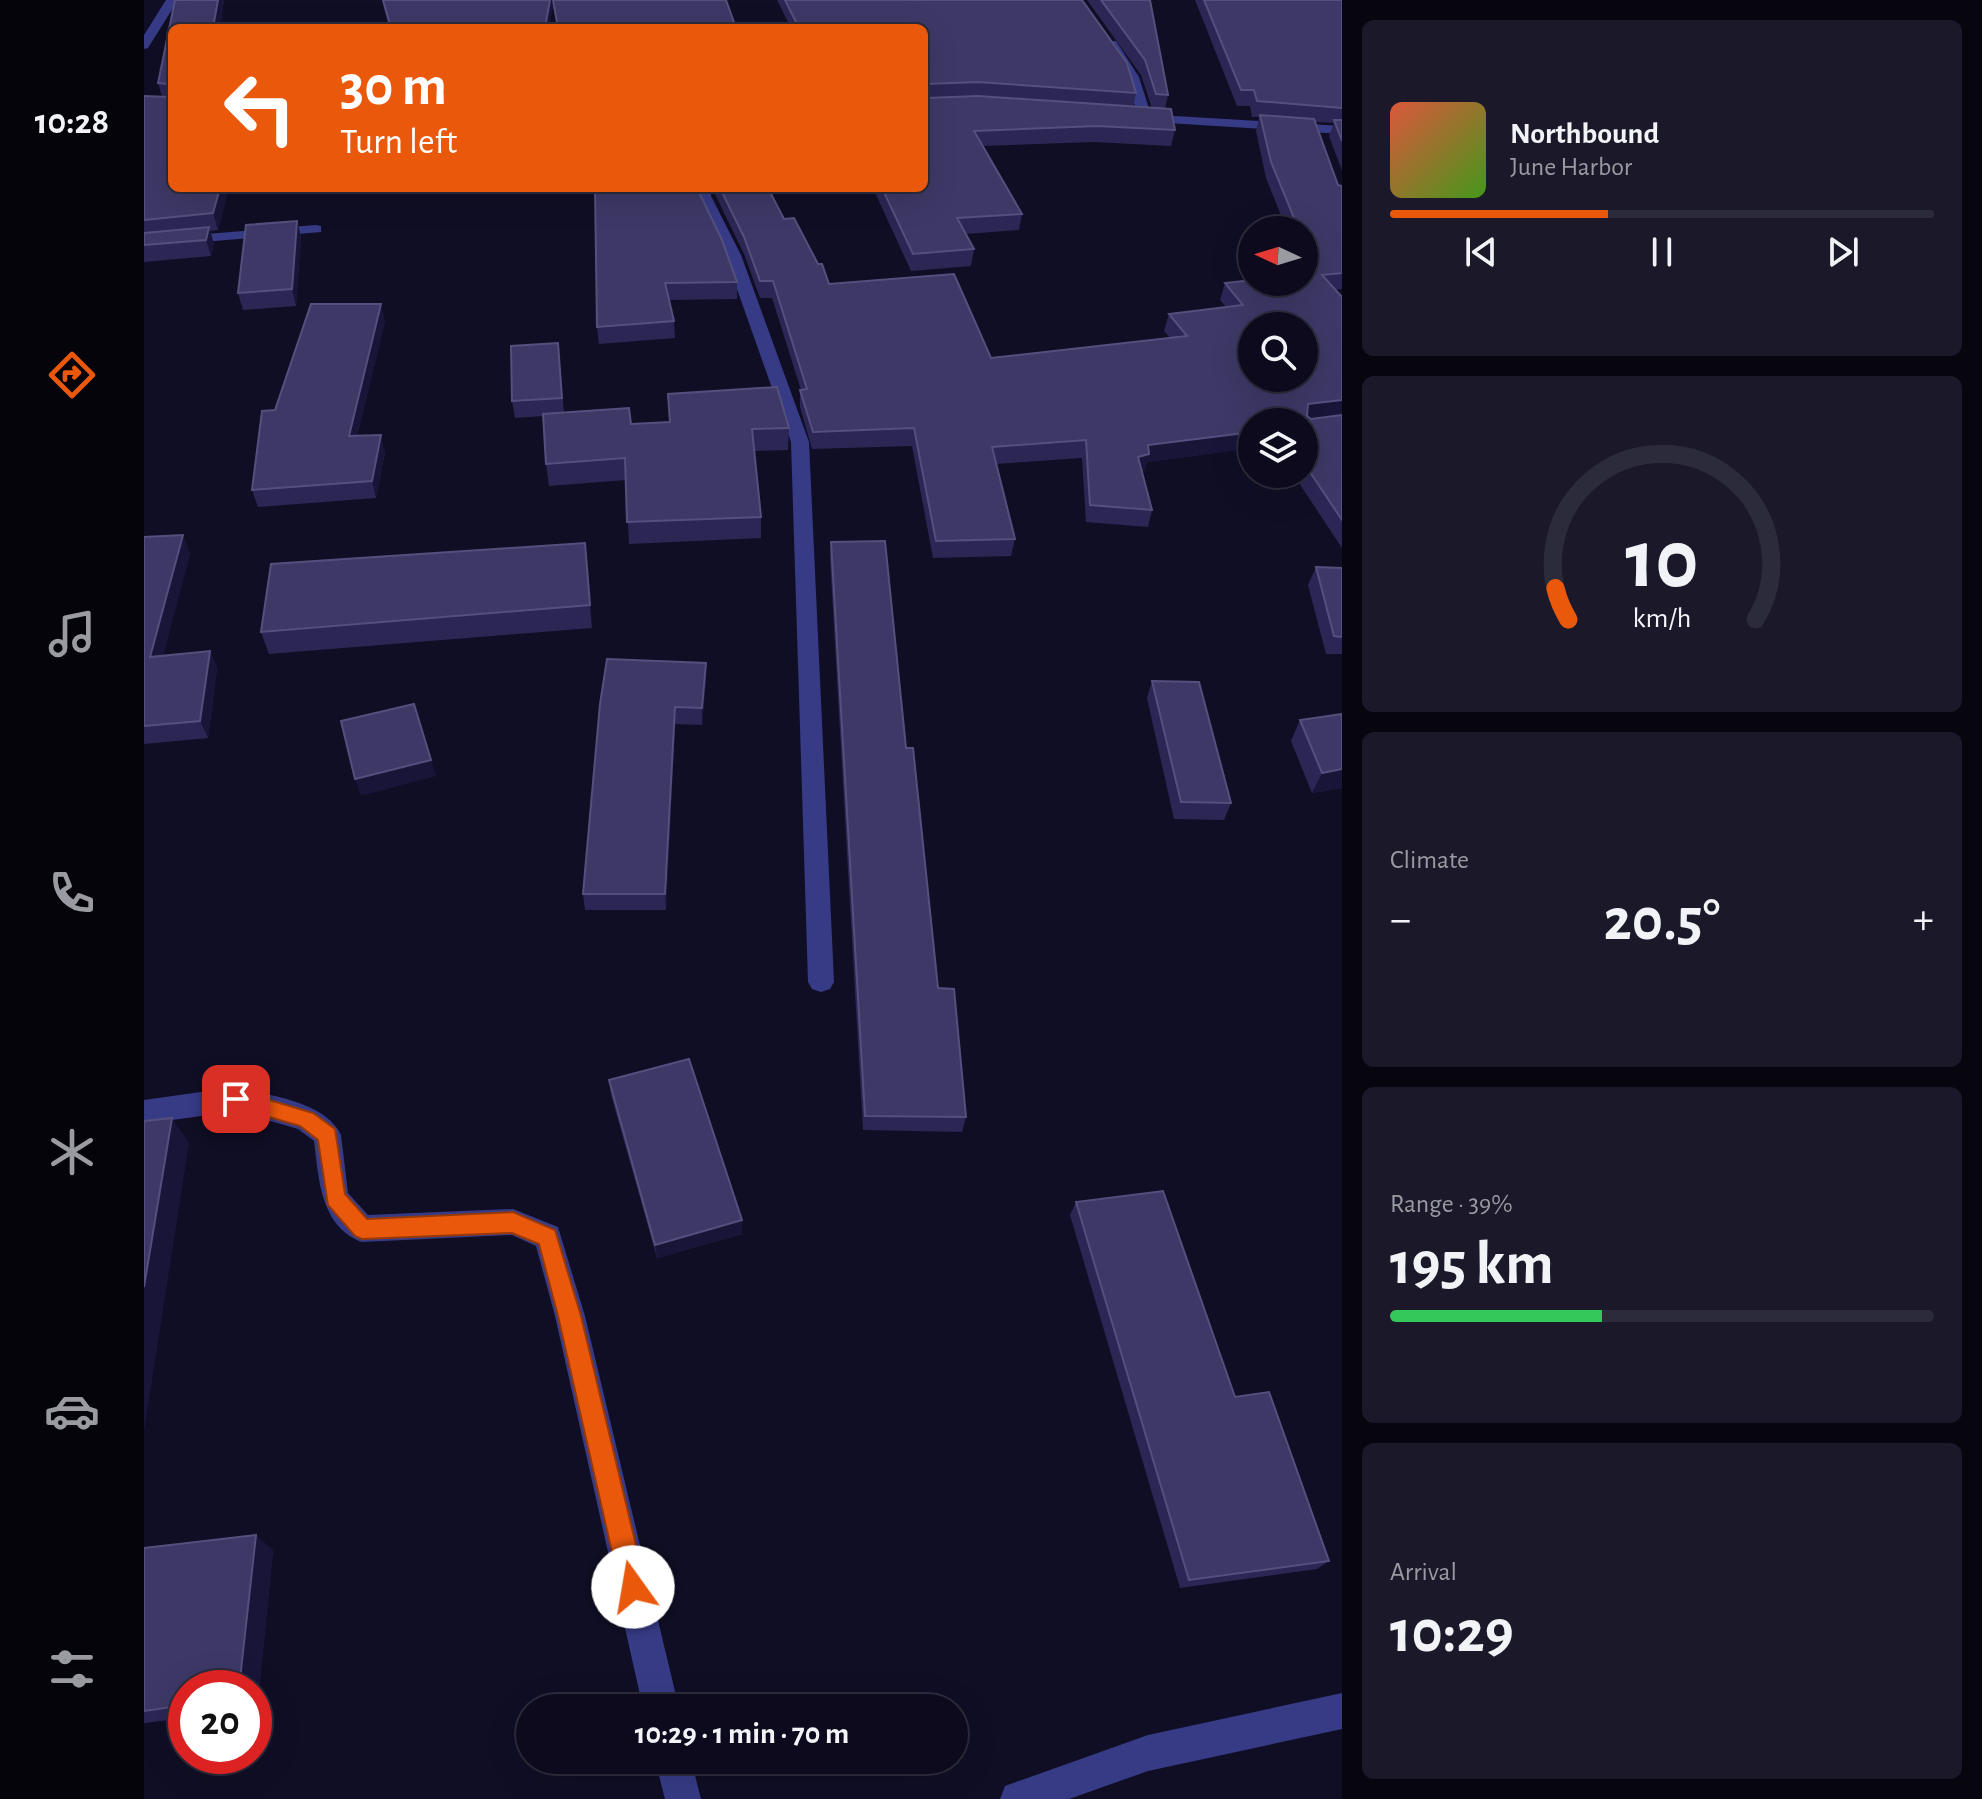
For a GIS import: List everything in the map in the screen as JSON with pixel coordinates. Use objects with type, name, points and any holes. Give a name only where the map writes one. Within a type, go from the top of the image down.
[{"type":"street","points":[[144,45],[170,1]]},
{"type":"street","points":[[1108,38],[1133,77],[1138,117],[1320,137],[1342,130]]},
{"type":"street","points":[[704,192],[733,255],[800,442],[821,982]]},
{"type":"street","points":[[144,243],[316,229]]},
{"type":"street","points":[[144,1112],[236,1099],[306,1119],[327,1135],[335,1198],[362,1229],[513,1222],[548,1237],[570,1316],[658,1694]]},
{"type":"street","points":[[1018,1799],[1148,1753],[1342,1711]]},
{"type":"street","points":[[677,1774],[683,1799]]},
{"type":"building","points":[[175,0],[218,0],[214,24],[170,24]]},
{"type":"building","points":[[383,0],[550,0],[546,24],[390,24]]},
{"type":"building","points":[[553,0],[726,0],[735,24],[557,24]]},
{"type":"building","points":[[785,0],[1082,0],[1127,63],[1136,93],[978,82],[928,84],[928,24],[797,24]]},
{"type":"building","points":[[1101,0],[1150,0],[1168,95],[1156,94],[1145,60]]},
{"type":"building","points":[[1204,0],[1342,0],[1342,108],[1257,101],[1254,90],[1241,90]]},
{"type":"building","points":[[168,34],[168,84],[158,83]]},
{"type":"building","points":[[144,96],[168,97],[168,192],[219,192],[213,213],[144,220]]},
{"type":"building","points":[[978,96],[1171,109],[1175,130],[1097,126],[974,131],[1022,214],[957,218],[974,249],[913,254],[884,192],[928,192],[928,98]]},
{"type":"building","points":[[1260,115],[1314,119],[1338,185],[1342,186],[1342,273],[1322,275],[1342,297],[1342,400],[1308,404],[1308,408],[1238,408],[1238,434],[1148,445],[1149,454],[1138,457],[1152,510],[1090,505],[1086,440],[992,447],[1015,539],[936,541],[914,428],[813,432],[800,390],[807,389],[773,281],[760,281],[744,237],[722,192],[770,192],[784,219],[794,218],[818,264],[822,264],[829,284],[954,274],[991,358],[1187,336],[1169,314],[1243,305],[1225,283],[1238,282],[1238,296],[1318,296],[1318,216],[1293,216],[1271,162]]},
{"type":"building","points":[[1334,120],[1342,120],[1342,141]]},
{"type":"building","points":[[595,192],[699,192],[722,240],[737,282],[665,283],[674,321],[597,327]]},
{"type":"building","points":[[297,221],[292,289],[238,293],[246,225]]},
{"type":"building","points":[[209,227],[206,240],[144,245],[144,233]]},
{"type":"building","points":[[311,304],[381,304],[349,436],[381,435],[372,481],[252,490],[262,411],[275,410]]},
{"type":"building","points":[[558,343],[562,398],[512,401],[511,346]]},
{"type":"building","points":[[777,387],[789,428],[752,429],[761,517],[627,522],[625,458],[546,464],[543,414],[629,408],[631,424],[670,422],[668,394]]},
{"type":"building","points":[[1342,415],[1342,520],[1318,484],[1318,418]]},
{"type":"building","points":[[183,535],[150,657],[210,651],[200,721],[144,726],[144,537]]},
{"type":"building","points":[[885,541],[906,748],[913,748],[938,988],[954,989],[966,1117],[865,1116],[831,542]]},
{"type":"building","points":[[585,543],[590,605],[261,632],[271,564]]},
{"type":"building","points":[[1316,567],[1342,568],[1342,637],[1334,636]]},
{"type":"building","points":[[607,659],[706,663],[702,708],[675,707],[665,894],[583,894]]},
{"type":"building","points":[[1152,681],[1199,682],[1231,803],[1181,802]]},
{"type":"building","points":[[414,704],[431,760],[355,779],[341,721]]},
{"type":"building","points":[[1342,714],[1342,769],[1322,773],[1300,720]]},
{"type":"building","points":[[689,1059],[742,1220],[655,1245],[609,1080]]},
{"type":"building","points":[[172,1118],[144,1287],[144,1121]]},
{"type":"building","points":[[1163,1191],[1235,1397],[1269,1392],[1329,1561],[1189,1580],[1076,1202]]},
{"type":"building","points":[[256,1535],[241,1670],[168,1670],[168,1708],[144,1711],[144,1548]]},
{"type":"route","points":[[236,1099],[306,1119],[327,1135],[335,1198],[362,1229],[513,1222],[548,1237],[570,1316],[633,1587]]}]
